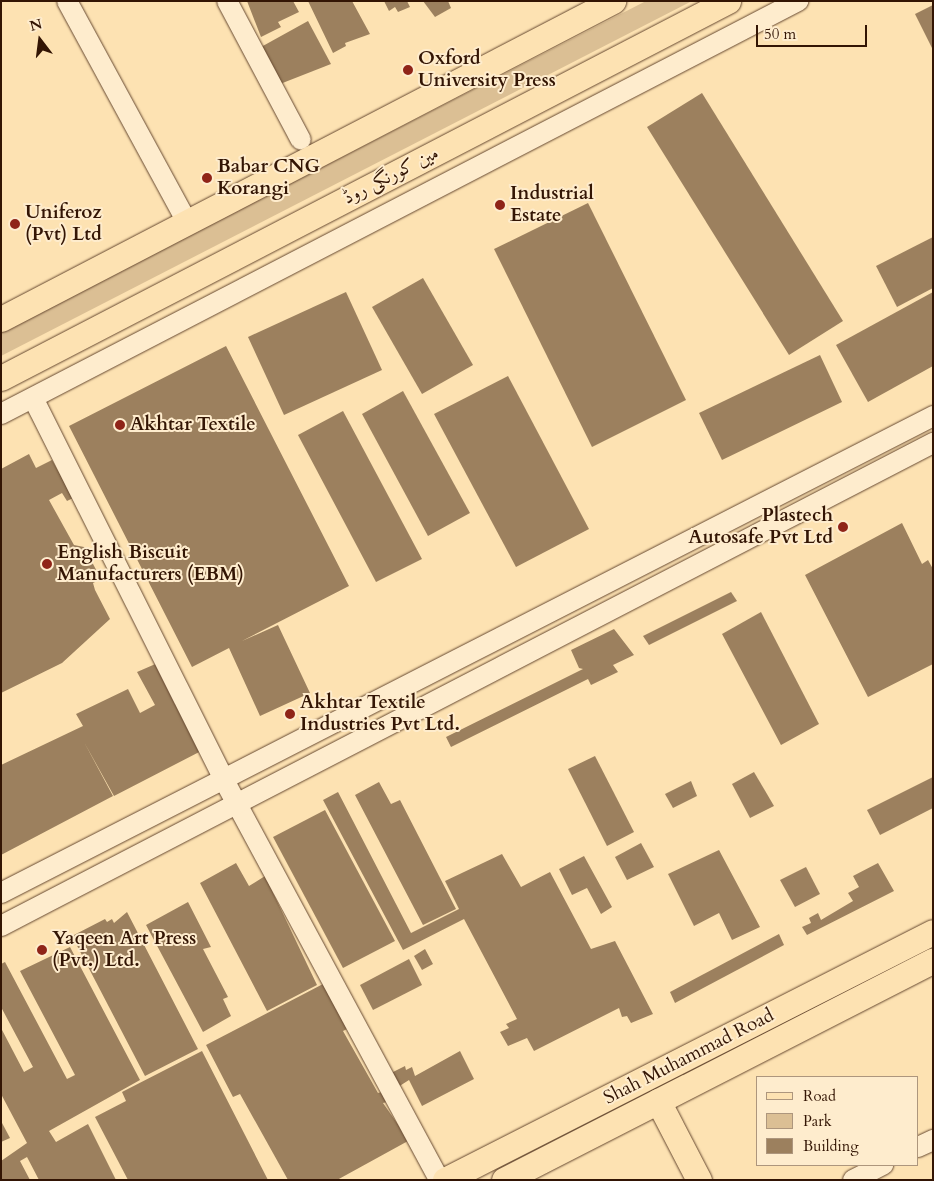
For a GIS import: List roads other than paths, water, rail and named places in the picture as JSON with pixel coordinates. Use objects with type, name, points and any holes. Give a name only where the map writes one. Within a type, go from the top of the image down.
[{"type":"main road","points":[[1,319],[613,1]]},
{"type":"main road","name":"مین کورنگی روڈ","points":[[1,378],[728,1]]},
{"type":"main road","name":"Shah Muhammad Road","points":[[504,1180],[661,1099],[707,1062],[933,932]]},
{"type":"main road","name":"Shah Muhammad Road","points":[[445,1180],[658,1073],[707,1062],[933,960]]},
{"type":"main road","points":[[661,1099],[699,1180]]},
{"type":"street","points":[[68,1],[187,222]]},
{"type":"street","points":[[227,1],[301,140]]},
{"type":"street","points":[[1,414],[798,1]]},
{"type":"street","points":[[33,398],[224,780],[239,803],[439,1180]]},
{"type":"street","points":[[1,893],[933,416]]},
{"type":"street","points":[[3,922],[239,803],[933,443]]},
{"type":"street","points":[[658,1073],[652,1080],[652,1089],[657,1097],[661,1099]]},
{"type":"street","points":[[919,1147],[933,1140]]},
{"type":"street","points":[[853,1180],[880,1171]]},
{"type":"place","name":"Oxford University Press","points":[[408,70]]},
{"type":"place","name":"Babar CNG Korangi","points":[[207,178]]},
{"type":"place","name":"Industrial Estate","points":[[500,205]]},
{"type":"place","name":"Uniferoz (Pvt) Ltd","points":[[15,224]]},
{"type":"place","name":"Akhtar Textile","points":[[120,425]]},
{"type":"place","name":"Plastech Autosafe Pvt Ltd","points":[[843,527]]},
{"type":"place","name":"English Biscuit Manufacturers (EBM)","points":[[47,564]]},
{"type":"place","name":"Akhtar Textile Industries Pvt Ltd.","points":[[290,714]]},
{"type":"place","name":"Yaqeen Art Press (Pvt.) Ltd.","points":[[42,950]]}]
